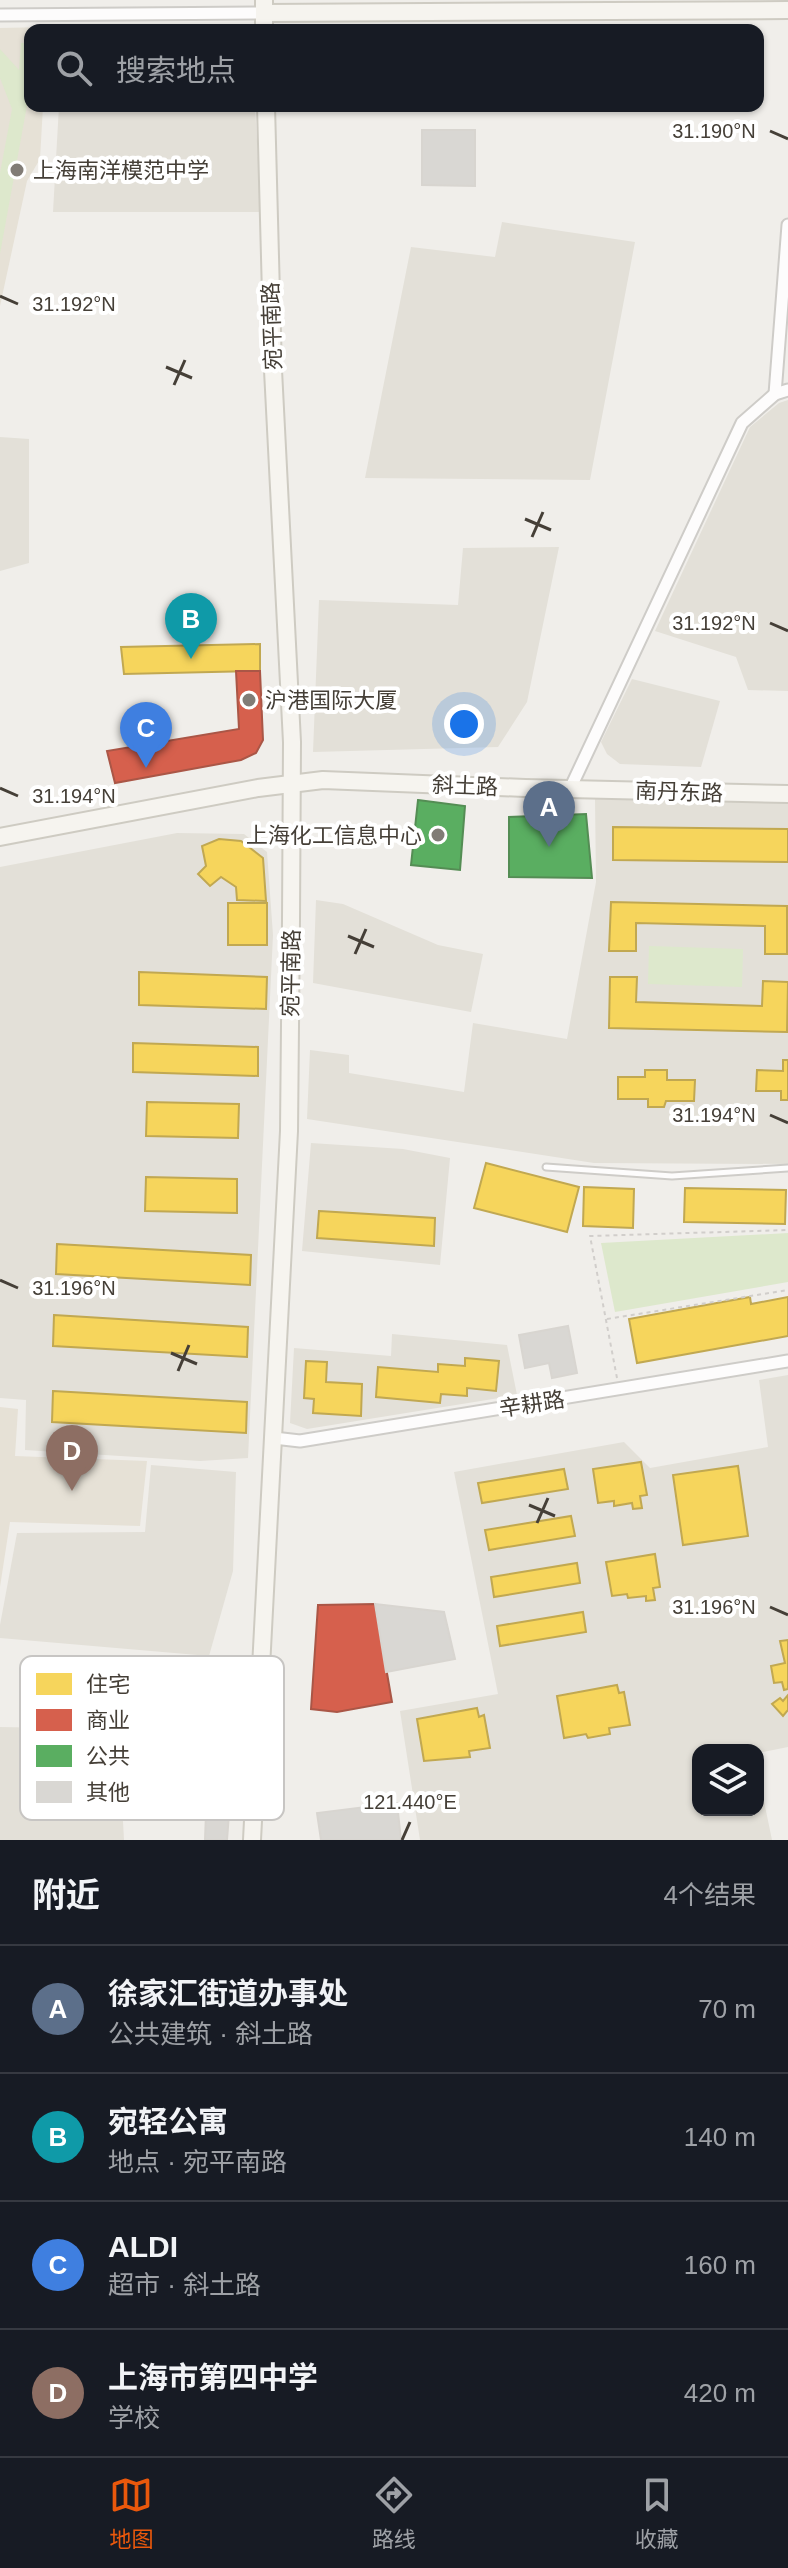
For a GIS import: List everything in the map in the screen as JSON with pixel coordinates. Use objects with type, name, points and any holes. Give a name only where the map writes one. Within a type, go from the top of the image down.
[{"type":"main road","points":[[264,14],[542,6],[788,10]]},
{"type":"main road","name":"宛平南路","points":[[262,1656],[289,1131],[292,784],[273,370],[266,112]]},
{"type":"main road","name":"斜土路","points":[[0,837],[258,788],[323,780],[570,789]]},
{"type":"main road","name":"南丹东路","points":[[570,789],[788,794]]},
{"type":"main road","name":"宛平南路","points":[[252,1840],[253,1820]]},
{"type":"street","points":[[0,15],[264,14]]},
{"type":"street","points":[[775,394],[788,225]]},
{"type":"street","points":[[570,789],[742,423],[775,394],[788,390]]},
{"type":"street","name":"辛耕路","points":[[274,1438],[300,1441],[788,1361]]},
{"type":"lane","points":[[546,1167],[672,1176],[788,1168]]},
{"type":"path","points":[[620,1390],[590,1236],[788,1230]]},
{"type":"path","points":[[606,1319],[788,1290]]},
{"type":"shaded area","name":"上海南洋模范中学","points":[[24,27],[24,112],[43,112],[40,159],[27,181],[0,306],[0,28]]},
{"type":"shaded area","points":[[59,112],[255,112],[261,212],[53,212]]},
{"type":"shaded area","points":[[502,222],[635,242],[590,480],[365,478],[411,247],[495,257]]},
{"type":"shaded area","points":[[788,400],[788,691],[748,690],[736,657],[655,631],[750,427],[779,403]]},
{"type":"shaded area","points":[[0,437],[29,439],[29,563],[0,571]]},
{"type":"shaded area","points":[[559,547],[527,702],[498,747],[313,752],[319,600],[458,605],[463,548]]},
{"type":"shaded area","points":[[632,679],[720,701],[701,767],[620,764],[607,754],[601,742]]},
{"type":"shaded area","points":[[595,799],[788,803],[788,1164],[594,1163],[307,1119],[310,1050],[349,1055],[349,1073],[464,1092],[473,1023],[567,1039],[596,882]]},
{"type":"shaded area","points":[[177,833],[244,834],[267,852],[273,935],[248,1458],[200,1461],[25,1450],[26,1400],[0,1398],[0,867]]},
{"type":"shaded area","points":[[316,900],[343,904],[438,945],[483,954],[471,1012],[313,983]]},
{"type":"shaded area","points":[[311,1143],[403,1149],[450,1158],[440,1265],[302,1251]]},
{"type":"shaded area","points":[[392,1334],[507,1345],[517,1395],[307,1429],[290,1423],[294,1348],[391,1356]]},
{"type":"shaded area","points":[[788,1375],[788,1747],[764,1752],[764,1744],[692,1744],[692,1816],[764,1816],[764,1801],[772,1840],[420,1840],[400,1711],[498,1694],[454,1472],[624,1442],[650,1468],[768,1447],[759,1380]]},
{"type":"shaded area","points":[[0,1407],[18,1409],[15,1456],[147,1461],[140,1526],[10,1522],[0,1587]]},
{"type":"shaded area","points":[[151,1465],[236,1472],[233,1571],[209,1656],[0,1638],[17,1533],[145,1532]]},
{"type":"shaded area","points":[[0,1727],[20,1727],[20,1820],[123,1820],[124,1840],[0,1840]]},
{"type":"green space","points":[[21,43],[24,43],[26,112],[0,254],[0,173],[12,109],[0,78],[0,49],[19,70]]},
{"type":"green space","points":[[649,946],[743,949],[742,987],[648,984]]},
{"type":"green space","points":[[788,1233],[788,1282],[615,1312],[601,1243]]},
{"type":"building: 住宅","points":[[260,644],[260,671],[124,674],[121,647]]},
{"type":"building: 住宅","points":[[613,827],[788,829],[788,862],[613,860]]},
{"type":"building: 住宅","points":[[219,839],[241,841],[263,858],[266,901],[237,900],[236,887],[221,877],[210,886],[198,874],[206,866],[202,846]]},
{"type":"building: 住宅","points":[[611,902],[787,906],[787,954],[765,954],[765,926],[636,923],[636,951],[609,951]]},
{"type":"building: 住宅","points":[[228,903],[267,903],[267,945],[228,945]]},
{"type":"building: 住宅","points":[[139,972],[267,977],[266,1009],[139,1005]]},
{"type":"building: 住宅","points":[[610,977],[637,977],[636,1002],[762,1006],[763,981],[788,982],[787,1032],[609,1028]]},
{"type":"building: 住宅","points":[[133,1043],[258,1047],[258,1076],[133,1072]]},
{"type":"building: 住宅","points":[[783,1060],[788,1060],[788,1100],[781,1100],[781,1091],[756,1091],[757,1070],[783,1071]]},
{"type":"building: 住宅","points":[[645,1070],[667,1070],[667,1080],[695,1080],[694,1101],[666,1101],[664,1107],[648,1107],[648,1099],[618,1099],[618,1077],[645,1077]]},
{"type":"building: 住宅","points":[[147,1102],[239,1104],[238,1138],[146,1136]]},
{"type":"building: 住宅","points":[[486,1163],[579,1187],[567,1232],[474,1208]]},
{"type":"building: 住宅","points":[[146,1177],[237,1179],[237,1213],[145,1211]]},
{"type":"building: 住宅","points":[[584,1187],[634,1189],[633,1228],[583,1226]]},
{"type":"building: 住宅","points":[[685,1188],[786,1190],[785,1224],[684,1222]]},
{"type":"building: 住宅","points":[[319,1211],[435,1218],[434,1246],[317,1238]]},
{"type":"building: 住宅","points":[[57,1244],[251,1255],[250,1285],[56,1274]]},
{"type":"building: 住宅","points":[[750,1297],[751,1304],[788,1297],[788,1336],[637,1363],[629,1319]]},
{"type":"building: 住宅","points":[[54,1315],[248,1327],[247,1357],[53,1346]]},
{"type":"building: 住宅","points":[[465,1358],[499,1361],[496,1391],[467,1388],[467,1396],[441,1394],[440,1403],[376,1397],[378,1367],[438,1372],[438,1364],[465,1366]]},
{"type":"building: 住宅","points":[[306,1361],[327,1362],[326,1382],[362,1384],[361,1416],[313,1413],[314,1399],[304,1398]]},
{"type":"building: 住宅","points":[[53,1391],[247,1402],[246,1433],[52,1422]]},
{"type":"building: 住宅","points":[[641,1462],[647,1495],[640,1496],[642,1508],[633,1509],[632,1503],[614,1506],[614,1501],[598,1503],[593,1469]]},
{"type":"building: 住宅","points":[[738,1466],[748,1536],[683,1545],[673,1475]]},
{"type":"building: 住宅","points":[[564,1469],[568,1489],[482,1503],[478,1483]]},
{"type":"building: 住宅","points":[[571,1516],[575,1536],[489,1550],[485,1530]]},
{"type":"building: 住宅","points":[[655,1554],[660,1587],[653,1588],[655,1600],[646,1601],[646,1596],[628,1598],[627,1594],[612,1596],[606,1562]]},
{"type":"building: 住宅","points":[[577,1563],[580,1583],[494,1597],[491,1577]]},
{"type":"building: 住宅","points":[[583,1612],[586,1632],[500,1646],[497,1626]]},
{"type":"building: 住宅","points":[[788,1640],[788,1689],[784,1690],[782,1682],[774,1683],[771,1666],[785,1663],[780,1641]]},
{"type":"building: 住宅","points":[[617,1685],[619,1693],[624,1692],[630,1725],[609,1728],[610,1734],[564,1738],[557,1696]]},
{"type":"building: 住宅","points":[[788,1695],[788,1710],[783,1716],[772,1704],[780,1698],[783,1701]]},
{"type":"building: 住宅","points":[[477,1708],[479,1717],[484,1715],[490,1748],[469,1751],[470,1757],[424,1761],[417,1719]]},
{"type":"building: 商业","name":"沪港国际大厦","points":[[236,671],[260,671],[263,740],[256,753],[241,760],[115,783],[107,751],[239,729]]},
{"type":"building: 商业","points":[[375,1604],[392,1702],[337,1712],[311,1709],[318,1605]]},
{"type":"building: 公共","name":"上海化工信息中心","points":[[418,800],[465,806],[460,870],[411,865]]},
{"type":"building: 公共","points":[[586,814],[592,878],[509,877],[509,817]]},
{"type":"building: 其他","points":[[422,130],[475,130],[475,186],[422,185]]},
{"type":"building: 其他","points":[[568,1326],[577,1373],[552,1378],[549,1363],[525,1368],[519,1335]]},
{"type":"building: 其他","points":[[375,1604],[444,1612],[455,1659],[386,1672]]},
{"type":"building: 其他","points":[[397,1803],[401,1840],[321,1840],[317,1813]]},
{"type":"building: 其他","points":[[206,1820],[229,1820],[227,1840],[205,1840]]},
{"type":"place","name":"上海南洋模范中学","points":[[17,170]]},
{"type":"place","name":"宛轻公寓","points":[[191,659]]},
{"type":"place","name":"沪港国际大厦","points":[[249,700]]},
{"type":"place","name":"ALDI","points":[[146,768]]},
{"type":"place","name":"上海化工信息中心","points":[[438,835]]},
{"type":"place","name":"徐家汇街道办事处","points":[[549,847]]},
{"type":"place","name":"上海市第四中学","points":[[72,1491]]}]
